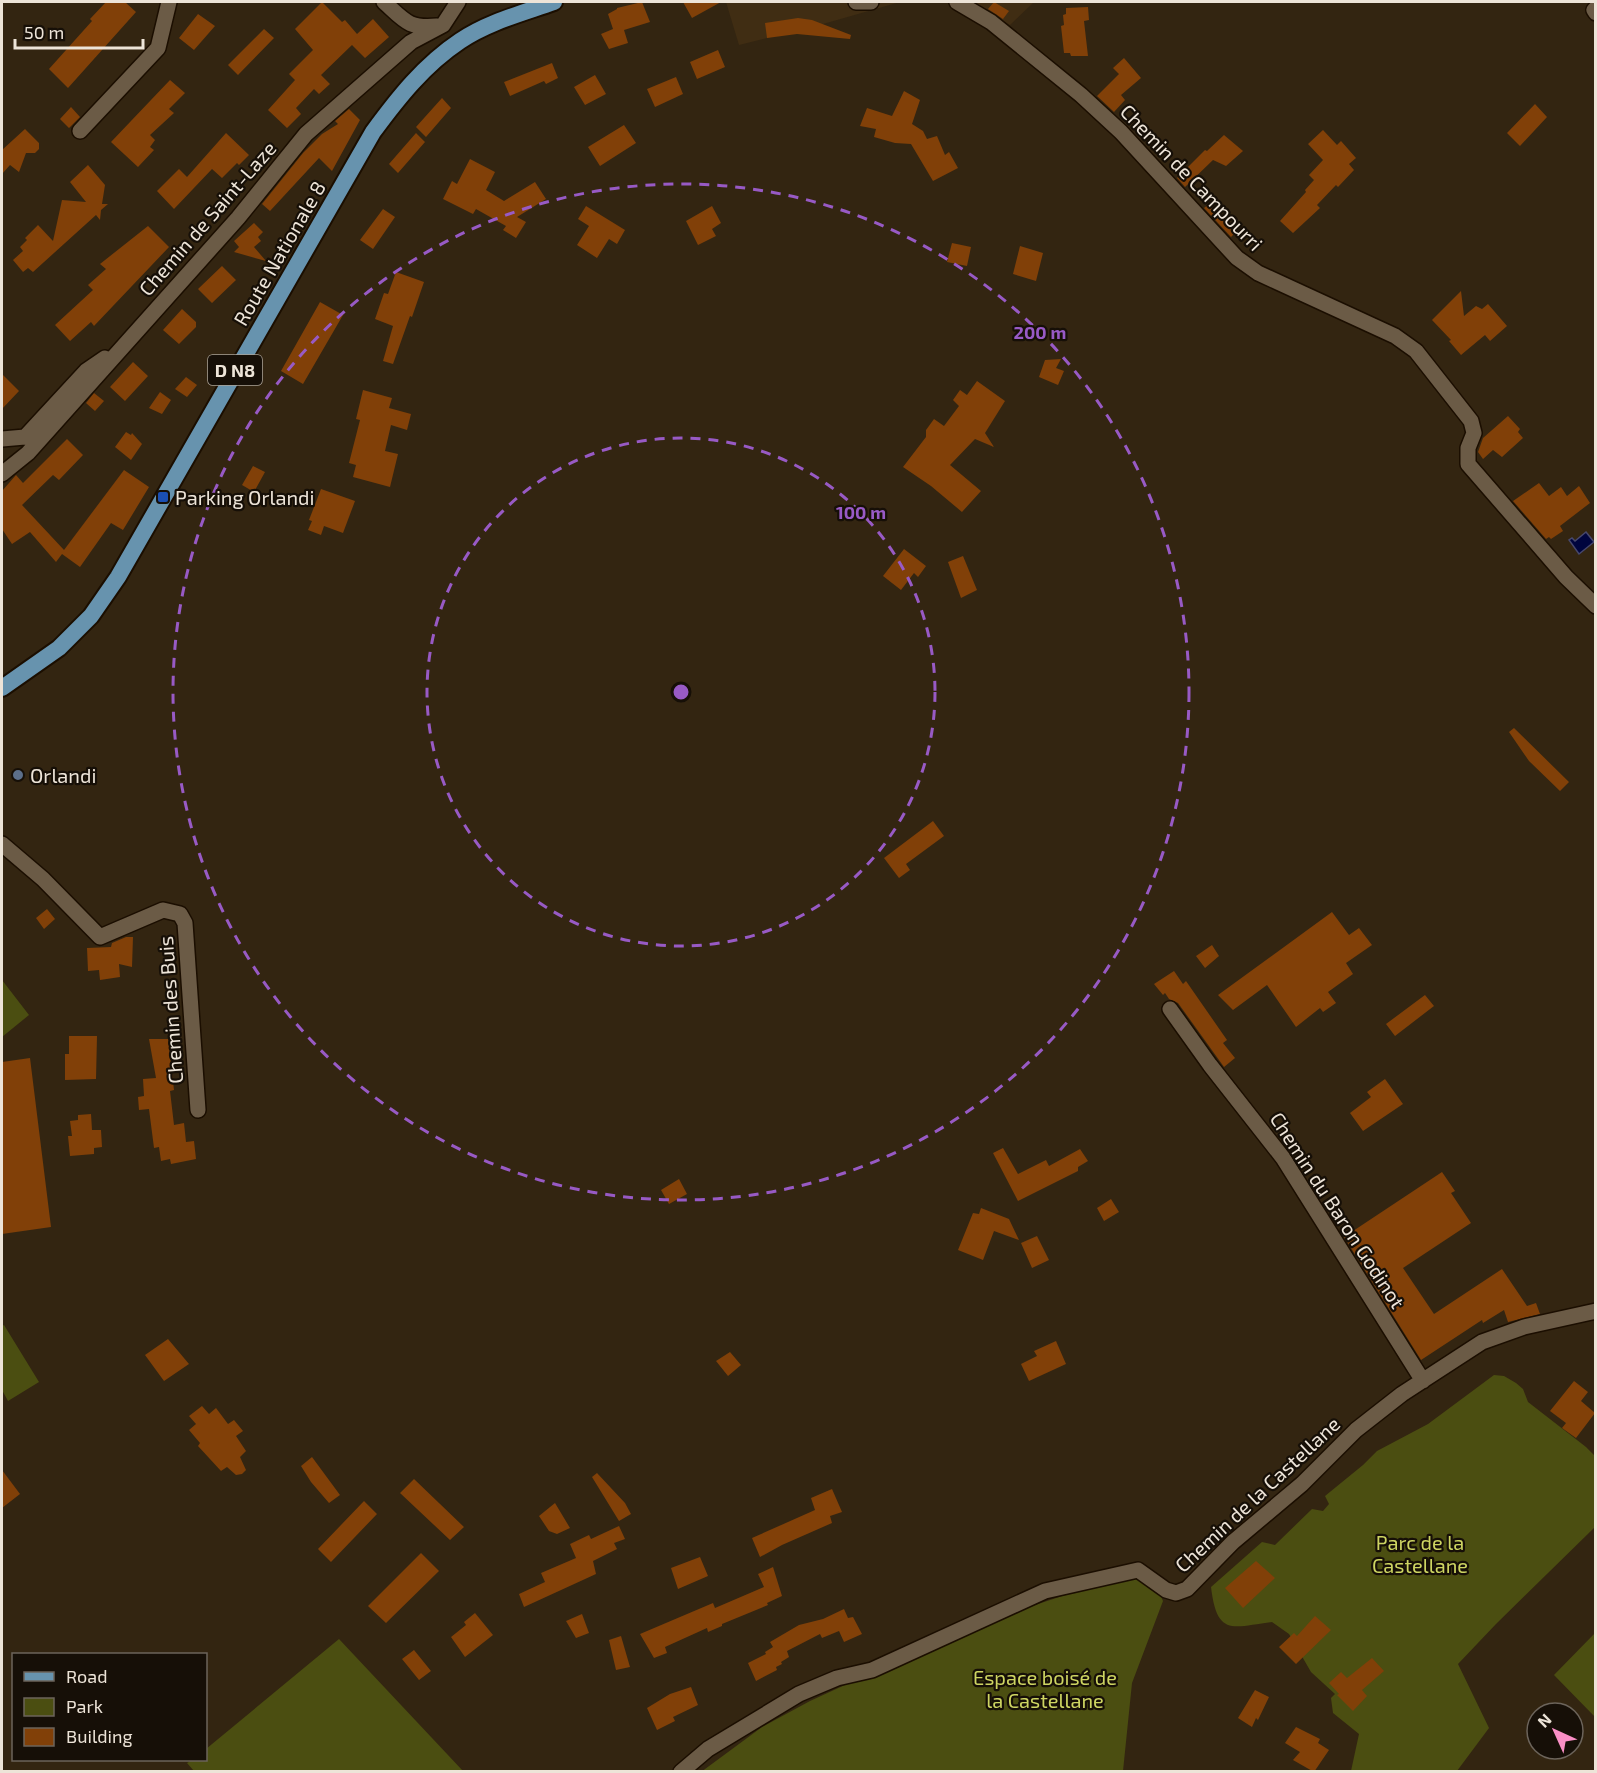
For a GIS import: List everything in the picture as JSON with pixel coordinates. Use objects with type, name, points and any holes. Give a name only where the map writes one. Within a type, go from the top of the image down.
[{"type":"main road","name":"Route Nationale 8","points":[[2,688],[59,648],[91,616],[118,577],[373,132],[408,87],[429,66],[460,41],[490,25],[554,2]]},
{"type":"street","points":[[80,131],[158,48],[169,2]]},
{"type":"street","points":[[384,2],[405,21],[419,28],[442,25],[458,2]]},
{"type":"street","points":[[856,2],[871,2]]},
{"type":"street","name":"Chemin de Campourri","points":[[957,2],[990,22],[1081,95],[1121,132],[1237,258],[1258,273],[1395,336],[1416,351],[1471,421],[1474,433],[1468,448],[1468,465],[1566,577],[1596,606]]},
{"type":"street","points":[[1596,8],[1594,10],[1596,14]]},
{"type":"street","points":[[442,25],[460,41]]},
{"type":"street","name":"Chemin de Saint-Laze","points":[[2,474],[28,453],[238,218],[306,134],[411,42],[442,25]]},
{"type":"street","points":[[2,439],[25,437],[86,370],[122,347]]},
{"type":"street","name":"Chemin des Buis","points":[[2,844],[43,879],[100,937],[163,910],[180,914],[185,923],[198,1110]]},
{"type":"street","name":"Chemin du Baron Godinot","points":[[1170,1009],[1210,1065],[1283,1158],[1423,1381]]},
{"type":"street","name":"Chemin de la Castellane","points":[[681,1772],[708,1749],[799,1694],[837,1678],[872,1670],[1045,1591],[1138,1570],[1166,1590],[1176,1593],[1187,1589],[1233,1542],[1302,1484],[1356,1430],[1402,1394],[1482,1342],[1524,1327],[1596,1311]]},
{"type":"shaded area","points":[[726,2],[900,2],[739,45]]},
{"type":"shaded area","points":[[969,2],[1034,2],[1010,25]]},
{"type":"shaded area","points":[[1586,532],[1594,542],[1579,554],[1569,540],[1572,538],[1575,541]]},
{"type":"green space","points":[[2,980],[29,1015],[2,1037]]},
{"type":"green space","points":[[4,1325],[39,1382],[8,1401],[2,1390],[2,1326]]},
{"type":"green space","name":"Parc de la Castellane","points":[[1494,1375],[1504,1376],[1516,1383],[1523,1389],[1528,1402],[1595,1456],[1595,1527],[1458,1664],[1489,1728],[1457,1771],[1351,1771],[1359,1734],[1333,1713],[1331,1698],[1335,1694],[1311,1672],[1289,1634],[1272,1622],[1237,1626],[1222,1621],[1217,1614],[1211,1587],[1262,1542],[1275,1545],[1312,1509],[1323,1511],[1329,1504],[1325,1496],[1377,1451],[1428,1424]]},
{"type":"green space","name":"Espace boisé de la Castellane","points":[[1135,1572],[1160,1594],[1163,1601],[1132,1683],[1123,1771],[701,1772],[762,1727],[810,1701],[980,1623]]},
{"type":"green space","points":[[1595,1633],[1595,1717],[1585,1707],[1585,1701],[1579,1701],[1554,1675]]},
{"type":"green space","points":[[339,1639],[463,1771],[194,1771],[187,1763],[207,1761],[207,1748]]},
{"type":"building","points":[[106,2],[125,2],[136,12],[68,88],[49,69]]},
{"type":"building","points":[[322,2],[342,22],[345,20],[357,34],[373,19],[389,37],[365,58],[352,45],[321,75],[330,84],[319,94],[314,89],[296,108],[301,114],[287,128],[268,110],[295,80],[289,74],[313,50],[295,29]]},
{"type":"building","points":[[642,2],[650,22],[624,30],[628,43],[609,49],[601,34],[613,29],[608,14],[617,8]]},
{"type":"building","points":[[683,2],[721,2],[692,18]]},
{"type":"building","points":[[994,2],[1009,11],[1003,19],[988,9]]},
{"type":"building","points":[[1088,7],[1089,20],[1084,21],[1088,56],[1071,56],[1070,53],[1064,53],[1061,26],[1064,25],[1063,15],[1066,14],[1066,8]]},
{"type":"building","points":[[198,14],[215,26],[194,50],[179,38]]},
{"type":"building","points":[[798,18],[812,20],[851,35],[850,39],[797,34],[767,38],[765,23]]},
{"type":"building","points":[[264,29],[274,38],[238,75],[228,65]]},
{"type":"building","points":[[718,50],[725,67],[697,79],[690,62]]},
{"type":"building","points":[[1124,58],[1141,78],[1121,95],[1125,100],[1114,112],[1097,96],[1119,74],[1113,68]]},
{"type":"building","points":[[552,63],[558,78],[546,84],[544,81],[510,96],[504,82]]},
{"type":"building","points":[[595,75],[606,94],[585,105],[574,87]]},
{"type":"building","points":[[676,77],[683,94],[655,107],[647,89]]},
{"type":"building","points":[[170,80],[185,93],[169,109],[174,113],[150,135],[155,140],[150,147],[154,150],[138,167],[111,142]]},
{"type":"building","points":[[904,91],[920,100],[912,124],[923,131],[927,139],[937,136],[945,155],[949,152],[958,168],[933,181],[911,144],[895,143],[874,137],[876,129],[860,126],[867,108],[892,116]]},
{"type":"building","points":[[442,98],[451,108],[426,137],[416,127]]},
{"type":"building","points":[[1535,104],[1547,117],[1520,146],[1507,133]]},
{"type":"building","points":[[71,107],[80,117],[69,128],[60,119]]},
{"type":"building","points":[[349,109],[360,120],[332,171],[319,158],[270,211],[262,204],[303,153],[322,134],[338,124],[335,121]]},
{"type":"building","points":[[624,125],[636,143],[600,166],[588,147]]},
{"type":"building","points":[[25,129],[39,143],[39,149],[35,153],[26,153],[19,172],[10,165],[2,174],[2,150]]},
{"type":"building","points":[[1323,130],[1337,145],[1341,141],[1356,158],[1349,164],[1354,170],[1338,187],[1336,185],[1317,205],[1320,208],[1293,233],[1280,221],[1314,180],[1309,175],[1323,160],[1308,144]]},
{"type":"building","points":[[226,133],[249,155],[222,178],[212,169],[174,209],[157,191],[179,169],[187,177]]},
{"type":"building","points":[[416,133],[425,142],[398,173],[389,164]]},
{"type":"building","points":[[1224,135],[1243,151],[1226,166],[1213,160],[1185,187],[1177,178]]},
{"type":"building","points":[[470,159],[495,172],[486,190],[504,201],[535,182],[546,199],[517,217],[526,222],[516,238],[503,230],[506,226],[476,209],[473,214],[443,199],[452,181],[457,184]]},
{"type":"building","points":[[88,165],[105,185],[102,204],[108,204],[101,210],[100,220],[96,215],[33,272],[28,268],[23,272],[13,260],[23,251],[20,247],[27,240],[25,238],[38,225],[53,241],[62,200],[86,202],[70,182]]},
{"type":"building","points":[[1209,204],[1235,233],[1231,237],[1204,208]]},
{"type":"building","points":[[586,206],[625,230],[617,244],[609,239],[597,258],[577,245],[589,226],[578,219]]},
{"type":"building","points":[[712,206],[721,223],[712,229],[716,236],[698,245],[686,221]]},
{"type":"building","points":[[383,209],[395,217],[373,249],[360,240]]},
{"type":"building","points":[[254,223],[263,232],[258,237],[261,241],[254,247],[266,261],[234,252],[239,247],[234,241]]},
{"type":"building","points":[[148,226],[169,247],[94,326],[91,322],[70,341],[55,325],[93,290],[88,285],[106,269],[100,264]]},
{"type":"building","points":[[952,243],[971,247],[967,266],[947,262]]},
{"type":"building","points":[[1020,246],[1043,253],[1036,281],[1013,274]]},
{"type":"building","points":[[222,266],[236,280],[212,303],[198,289]]},
{"type":"building","points":[[396,272],[424,282],[393,364],[383,361],[393,326],[375,319],[384,293],[388,294]]},
{"type":"building","points":[[1461,291],[1464,316],[1476,306],[1482,309],[1488,304],[1507,326],[1490,341],[1485,335],[1461,355],[1449,341],[1451,340],[1432,320]]},
{"type":"building","points":[[320,302],[343,315],[303,384],[281,371]]},
{"type":"building","points":[[182,309],[196,322],[196,327],[179,344],[163,330]]},
{"type":"building","points":[[1061,359],[1056,368],[1064,371],[1058,385],[1039,377],[1045,360]]},
{"type":"building","points":[[133,362],[148,376],[125,401],[110,387]]},
{"type":"building","points":[[2,374],[19,391],[2,409]]},
{"type":"building","points":[[186,377],[197,385],[187,397],[175,389]]},
{"type":"building","points":[[977,381],[1005,401],[985,433],[994,447],[975,439],[950,465],[981,491],[962,512],[931,486],[903,467],[926,437],[926,430],[934,419],[944,426],[959,406],[953,400],[960,390],[967,395]]},
{"type":"building","points":[[363,390],[392,398],[389,408],[411,414],[407,430],[391,425],[385,451],[398,454],[390,487],[353,477],[356,465],[349,463],[360,420],[356,419]]},
{"type":"building","points":[[160,392],[171,400],[162,414],[149,408]]},
{"type":"building","points":[[94,393],[104,401],[95,411],[86,403]]},
{"type":"building","points":[[1508,416],[1520,429],[1518,432],[1523,438],[1502,457],[1493,450],[1483,459],[1478,452],[1483,438]]},
{"type":"building","points":[[126,432],[131,435],[132,433],[142,444],[131,460],[115,447]]},
{"type":"building","points":[[67,439],[83,455],[59,480],[53,475],[22,505],[64,550],[124,470],[149,487],[123,530],[111,523],[80,567],[62,554],[56,562],[30,532],[12,544],[2,529],[2,491],[16,475],[23,483]]},
{"type":"building","points":[[253,466],[265,472],[254,492],[242,485]]},
{"type":"building","points":[[1539,483],[1549,496],[1561,487],[1567,496],[1579,486],[1590,503],[1560,526],[1563,531],[1551,539],[1549,537],[1546,539],[1513,501]]},
{"type":"building","points":[[321,489],[355,501],[343,533],[324,526],[321,535],[308,530],[312,521],[309,520]]},
{"type":"building","points":[[904,549],[926,566],[918,577],[914,573],[901,590],[883,576]]},
{"type":"building","points":[[963,556],[977,590],[961,598],[948,562]]},
{"type":"building","points":[[1514,728],[1569,782],[1560,791],[1529,761],[1509,732]]},
{"type":"building","points":[[933,821],[944,836],[906,864],[910,870],[899,878],[884,858]]},
{"type":"building","points":[[47,909],[55,919],[44,929],[36,918]]},
{"type":"building","points":[[1332,912],[1349,935],[1359,928],[1372,945],[1346,963],[1353,974],[1328,992],[1336,1003],[1323,1012],[1320,1008],[1296,1027],[1267,985],[1233,1010],[1218,995]]},
{"type":"building","points":[[126,937],[133,937],[132,967],[119,964],[120,977],[100,980],[99,970],[88,971],[87,948],[111,947],[112,943]]},
{"type":"building","points":[[1212,945],[1219,956],[1205,968],[1196,956]]},
{"type":"building","points":[[1174,971],[1183,984],[1186,981],[1227,1040],[1223,1043],[1235,1058],[1224,1067],[1178,1003],[1169,999],[1165,993],[1163,995],[1154,984]]},
{"type":"building","points":[[1425,995],[1434,1006],[1395,1036],[1386,1024]]},
{"type":"building","points":[[69,1036],[97,1036],[96,1079],[65,1080],[65,1054],[69,1054]]},
{"type":"building","points":[[149,1039],[168,1039],[174,1090],[170,1091],[174,1125],[184,1123],[186,1142],[194,1141],[196,1159],[171,1164],[170,1159],[161,1161],[159,1147],[154,1148],[149,1109],[139,1110],[138,1097],[144,1096],[143,1079],[156,1078]]},
{"type":"building","points":[[30,1058],[51,1227],[2,1234],[2,1062]]},
{"type":"building","points":[[1385,1079],[1403,1104],[1363,1131],[1350,1113],[1371,1097],[1367,1092]]},
{"type":"building","points":[[91,1114],[92,1130],[101,1130],[102,1147],[94,1148],[94,1154],[70,1156],[68,1136],[72,1136],[70,1121],[78,1120],[78,1115]]},
{"type":"building","points":[[1003,1148],[1018,1174],[1046,1160],[1049,1166],[1080,1149],[1088,1161],[1078,1167],[1078,1171],[1018,1201],[993,1153]]},
{"type":"building","points":[[1442,1172],[1455,1191],[1451,1193],[1471,1223],[1403,1268],[1434,1314],[1502,1269],[1527,1306],[1536,1303],[1540,1314],[1508,1322],[1504,1310],[1483,1323],[1482,1320],[1421,1360],[1344,1237]]},
{"type":"building","points":[[679,1179],[687,1194],[669,1204],[661,1190]]},
{"type":"building","points":[[1111,1199],[1119,1212],[1104,1221],[1097,1208]]},
{"type":"building","points":[[981,1208],[1009,1219],[1019,1240],[994,1231],[983,1260],[958,1250],[973,1213],[979,1214]]},
{"type":"building","points":[[1037,1236],[1049,1260],[1032,1268],[1021,1243]]},
{"type":"building","points":[[168,1339],[189,1364],[164,1381],[145,1355]]},
{"type":"building","points":[[1056,1341],[1066,1364],[1029,1381],[1021,1364],[1037,1356],[1034,1351]]},
{"type":"building","points":[[730,1352],[741,1365],[728,1376],[716,1361]]},
{"type":"building","points":[[1574,1381],[1588,1392],[1581,1401],[1595,1413],[1576,1438],[1562,1428],[1566,1423],[1550,1411]]},
{"type":"building","points":[[202,1406],[209,1414],[216,1408],[228,1424],[234,1420],[243,1431],[236,1436],[246,1451],[240,1457],[246,1470],[242,1474],[236,1475],[227,1467],[221,1471],[198,1446],[200,1443],[189,1430],[196,1424],[189,1416]]},
{"type":"building","points":[[312,1457],[340,1495],[329,1503],[301,1466]]},
{"type":"building","points":[[2,1470],[20,1494],[2,1508]]},
{"type":"building","points":[[597,1473],[625,1503],[631,1514],[619,1521],[592,1477]]},
{"type":"building","points":[[414,1479],[464,1527],[450,1540],[400,1493]]},
{"type":"building","points":[[832,1489],[842,1512],[830,1516],[832,1523],[760,1557],[752,1538],[815,1510],[811,1498]]},
{"type":"building","points":[[364,1501],[377,1514],[331,1562],[318,1549]]},
{"type":"building","points":[[555,1503],[570,1528],[557,1534],[549,1531],[539,1516]]},
{"type":"building","points":[[619,1526],[625,1539],[614,1543],[617,1549],[593,1561],[596,1574],[524,1607],[519,1594],[545,1582],[541,1573],[576,1558],[570,1544],[589,1535],[591,1539]]},
{"type":"building","points":[[421,1553],[439,1571],[386,1623],[368,1606]]},
{"type":"building","points":[[700,1557],[708,1576],[678,1589],[671,1568]]},
{"type":"building","points":[[1256,1561],[1275,1578],[1243,1608],[1225,1588]]},
{"type":"building","points":[[773,1567],[782,1596],[722,1626],[708,1632],[707,1628],[665,1647],[667,1653],[654,1658],[640,1634],[713,1603],[715,1608],[764,1587],[758,1574]]},
{"type":"building","points":[[844,1609],[848,1618],[853,1617],[862,1634],[844,1642],[839,1631],[822,1638],[820,1634],[787,1651],[789,1657],[776,1667],[777,1670],[756,1681],[748,1663],[766,1654],[765,1652],[773,1647],[770,1642],[799,1625],[823,1619]]},
{"type":"building","points":[[475,1613],[493,1635],[465,1657],[451,1637],[466,1625],[464,1622]]},
{"type":"building","points":[[582,1614],[589,1633],[576,1638],[566,1621]]},
{"type":"building","points":[[1315,1616],[1331,1630],[1296,1664],[1279,1647],[1294,1633],[1297,1636]]},
{"type":"building","points":[[621,1636],[630,1667],[616,1670],[609,1640]]},
{"type":"building","points":[[414,1650],[431,1671],[419,1680],[402,1659]]},
{"type":"building","points":[[1372,1658],[1384,1671],[1362,1690],[1367,1696],[1353,1711],[1329,1683],[1341,1672],[1347,1678]]},
{"type":"building","points":[[691,1687],[698,1705],[673,1717],[675,1721],[657,1730],[647,1708],[670,1694]]},
{"type":"building","points":[[1255,1690],[1269,1697],[1252,1727],[1238,1718]]},
{"type":"building","points":[[1296,1727],[1320,1739],[1318,1743],[1329,1750],[1314,1772],[1293,1760],[1300,1752],[1285,1743]]},
{"type":"place","name":"Parking Orlandi","points":[[163,497]]},
{"type":"place","name":"Orlandi","points":[[18,775]]}]
